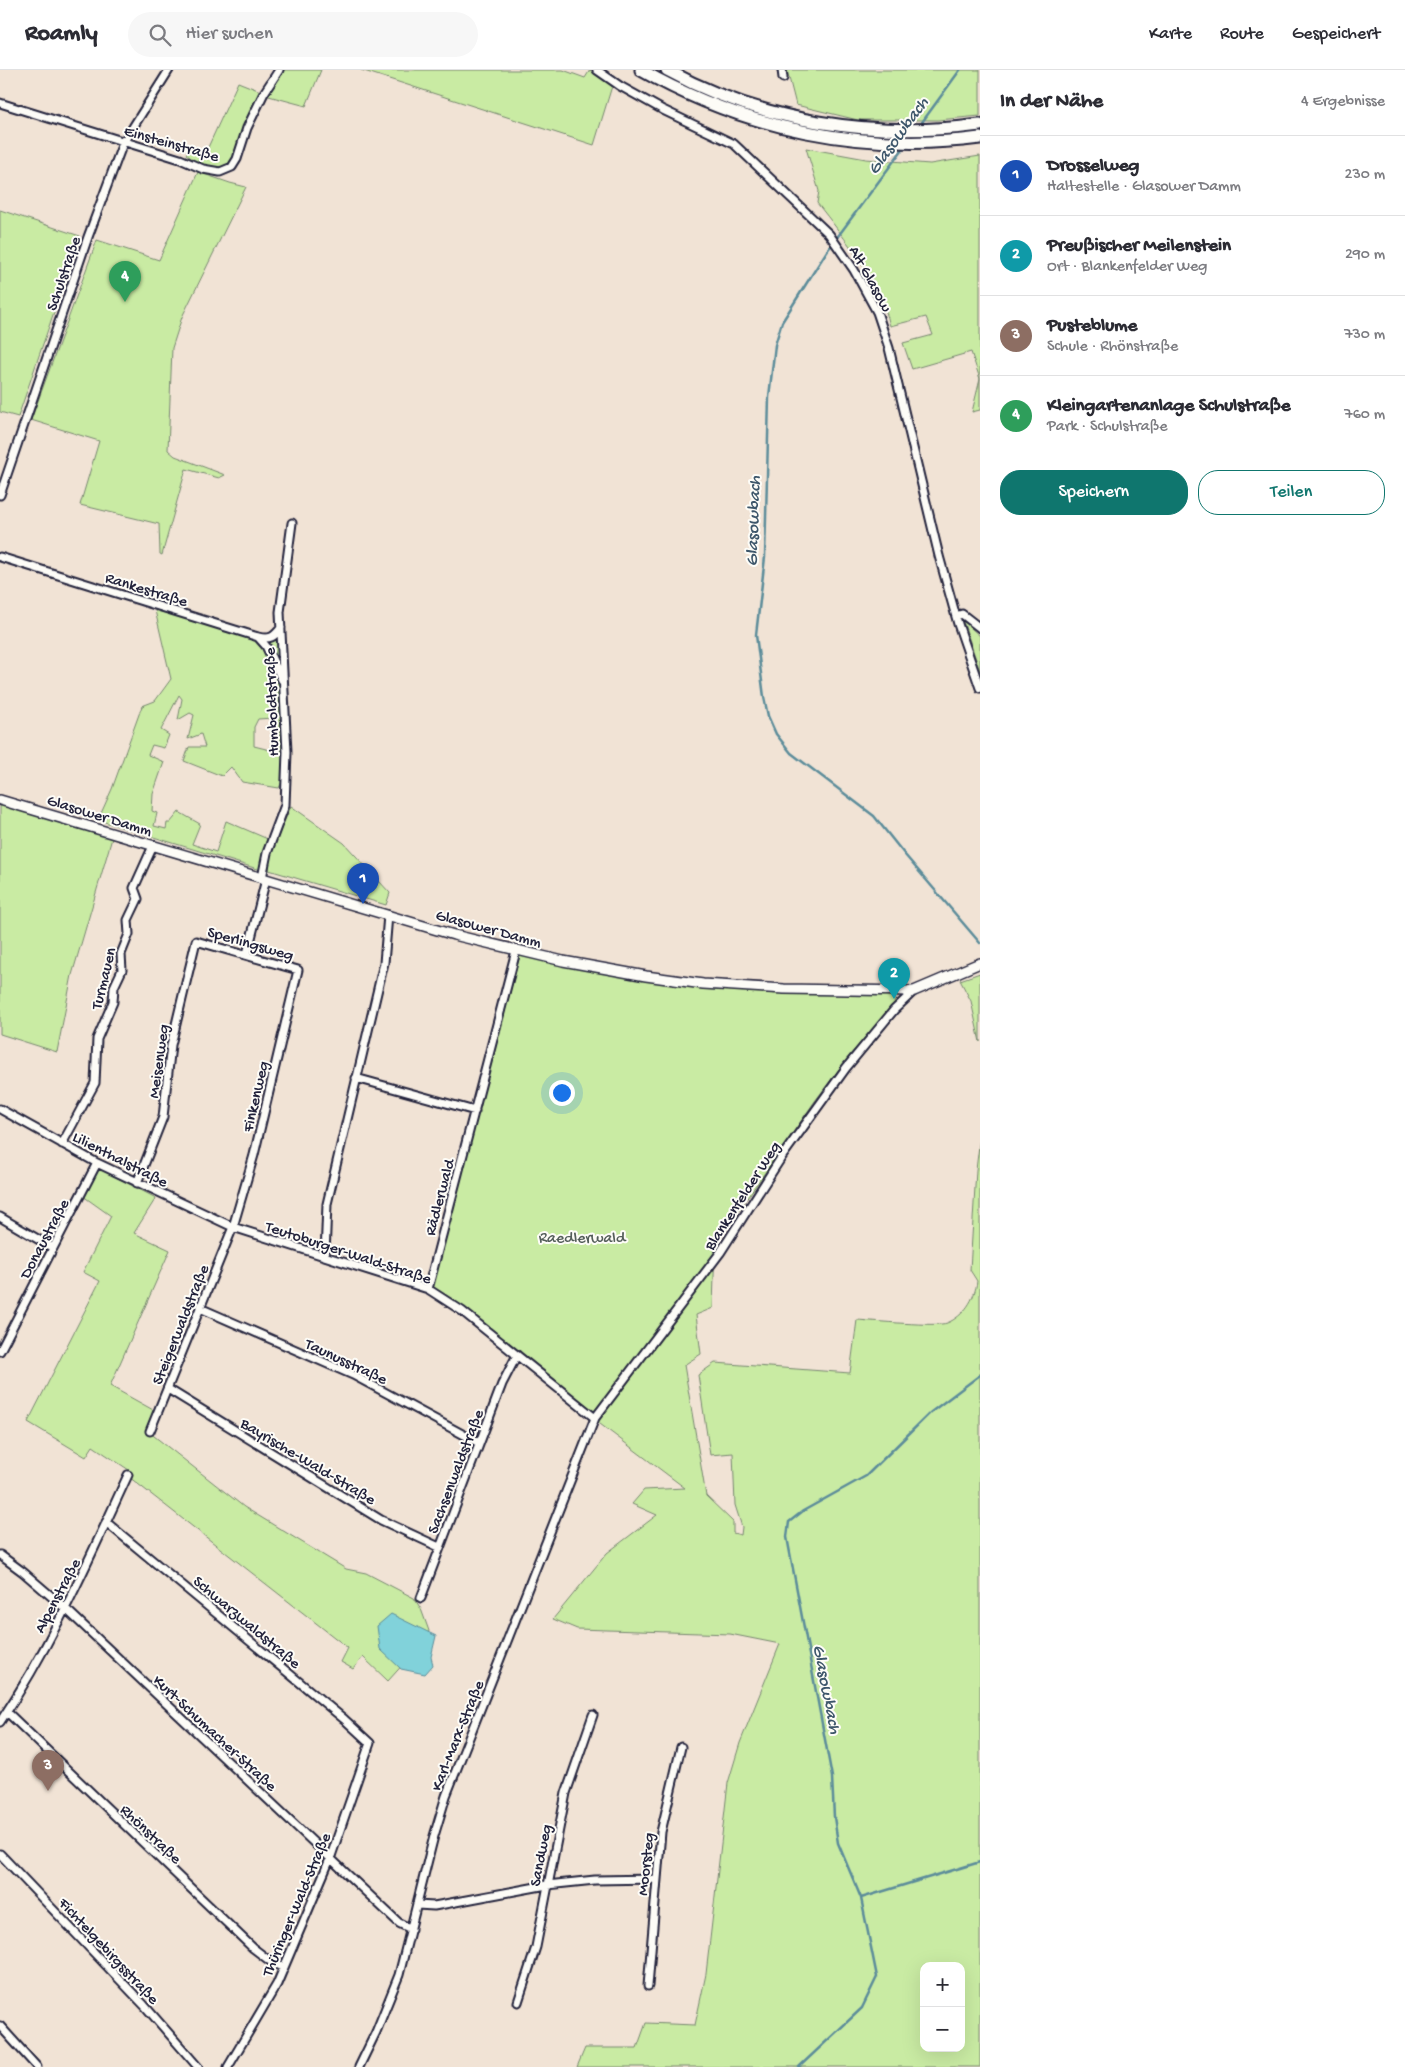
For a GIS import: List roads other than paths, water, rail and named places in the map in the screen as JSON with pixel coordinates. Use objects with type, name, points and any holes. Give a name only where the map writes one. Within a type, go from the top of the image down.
[{"type":"highway","points":[[641,70],[705,102],[746,117],[796,130],[848,139],[913,143],[980,138]]},
{"type":"highway","points":[[667,70],[712,91],[752,106],[793,116],[871,129],[927,130],[980,125]]},
{"type":"street","name":"Schulstraße","points":[[0,494],[123,142],[169,70]]},
{"type":"street","name":"Einsteinstraße","points":[[0,103],[180,159],[203,169],[220,172],[232,167],[237,160],[247,128],[264,94],[279,70]]},
{"type":"street","name":"Alt Glasow","points":[[597,70],[620,86],[656,106],[734,144],[829,234],[841,249],[870,298],[890,348],[938,556],[980,688]]},
{"type":"street","points":[[782,70],[783,78]]},
{"type":"street","name":"Humboldtstraße","points":[[247,954],[264,879],[267,852],[284,805],[287,752],[280,612],[292,523]]},
{"type":"street","name":"Rankestraße","points":[[0,557],[258,637]]},
{"type":"street","points":[[956,616],[962,614],[980,628]]},
{"type":"street","points":[[258,637],[268,639],[275,636],[281,627]]},
{"type":"street","points":[[258,637],[266,646],[284,684]]},
{"type":"street","name":"Glasower Damm","points":[[0,800],[388,916],[516,951],[637,974],[703,984],[811,990],[914,991],[980,963]]},
{"type":"street","name":"Turmauen","points":[[62,1144],[95,1083],[97,1039],[113,1002],[114,987],[122,970],[121,954],[129,934],[128,920],[138,899],[134,888],[153,846]]},
{"type":"street","points":[[325,1256],[327,1204],[384,963],[388,916]]},
{"type":"street","name":"Sperlingsweg","points":[[196,941],[298,970]]},
{"type":"street","name":"Meisenweg","points":[[137,1183],[163,1117],[171,1045],[196,941]]},
{"type":"street","name":"Rädlerwald","points":[[428,1290],[516,951]]},
{"type":"street","name":"Finkenweg","points":[[233,1227],[254,1155],[298,970]]},
{"type":"street","name":"Blankenfelder Weg","points":[[595,1418],[720,1253],[781,1158],[846,1068],[894,1010],[914,991]]},
{"type":"street","points":[[356,1078],[475,1111]]},
{"type":"street","name":"Lilienthalstraße","points":[[0,1109],[97,1163],[233,1227]]},
{"type":"street","name":"Donaustraße","points":[[0,1351],[97,1163]]},
{"type":"street","points":[[0,1217],[53,1248]]},
{"type":"street","name":"Teutoburger-Wald-Straße","points":[[233,1227],[428,1290],[462,1311],[595,1418]]},
{"type":"street","name":"Steigerwaldstraße","points":[[150,1431],[233,1227]]},
{"type":"street","name":"Taunusstraße","points":[[200,1308],[353,1375],[479,1443]]},
{"type":"street","name":"Sachsenwaldstraße","points":[[421,1598],[502,1384],[517,1355]]},
{"type":"street","name":"Bayrische-Wald-Straße","points":[[168,1389],[381,1520],[439,1548]]},
{"type":"street","name":"Karl-Marx-Straße","points":[[359,2067],[395,1988],[446,1796],[595,1418]]},
{"type":"street","name":"Alpenstraße","points":[[0,1722],[66,1609],[128,1475]]},
{"type":"street","name":"Schwarzwaldstraße","points":[[106,1522],[344,1719],[370,1744]]},
{"type":"street","name":"Kurt-Schumacher-Straße","points":[[0,1555],[24,1572],[66,1609],[399,1923],[411,1928]]},
{"type":"street","name":"Rhönstraße","points":[[7,1712],[253,1948],[270,1961],[283,1967]]},
{"type":"street","name":"Sandweg","points":[[518,2002],[536,1947],[566,1793],[593,1715]]},
{"type":"street","name":"Thüringer-Wald-Straße","points":[[228,2067],[277,1984],[330,1859],[370,1744]]},
{"type":"street","name":"Moorsteg","points":[[648,1986],[661,1832],[681,1747]]},
{"type":"street","name":"Fichtelgebirgsstraße","points":[[0,1854],[138,1998],[198,2067]]},
{"type":"street","points":[[417,1905],[434,1906],[547,1885],[595,1880],[656,1878]]},
{"type":"street","points":[[0,2026],[37,2067]]},
{"type":"water","points":[[391,1614],[436,1636],[431,1657],[433,1665],[425,1674],[401,1669],[380,1649],[377,1626]]},
{"type":"waterway","name":"Glasowbach","points":[[920,125],[960,70]]},
{"type":"waterway","name":"Glasowbach","points":[[905,146],[827,251],[782,322],[775,345],[769,397],[765,557],[756,635],[764,697],[768,716],[776,734],[791,753],[874,816],[980,943]]},
{"type":"waterway","name":"Glasowbach","points":[[799,2067],[862,2008],[877,1977],[861,1898],[838,1843],[834,1817],[832,1777],[787,1537],[789,1522],[803,1511],[866,1476],[931,1412],[980,1375]]},
{"type":"waterway","points":[[861,1898],[980,1862]]},
{"type":"place","name":"Kleingartenanlage Schulstraße","points":[[125,302]]},
{"type":"place","name":"Drosselweg","points":[[363,904]]},
{"type":"place","name":"Preußischer Meilenstein","points":[[894,999]]},
{"type":"place","name":"Pusteblume","points":[[48,1791]]},
{"type":"park label","name":"Raedlerwald","points":[[582,1236]]}]
